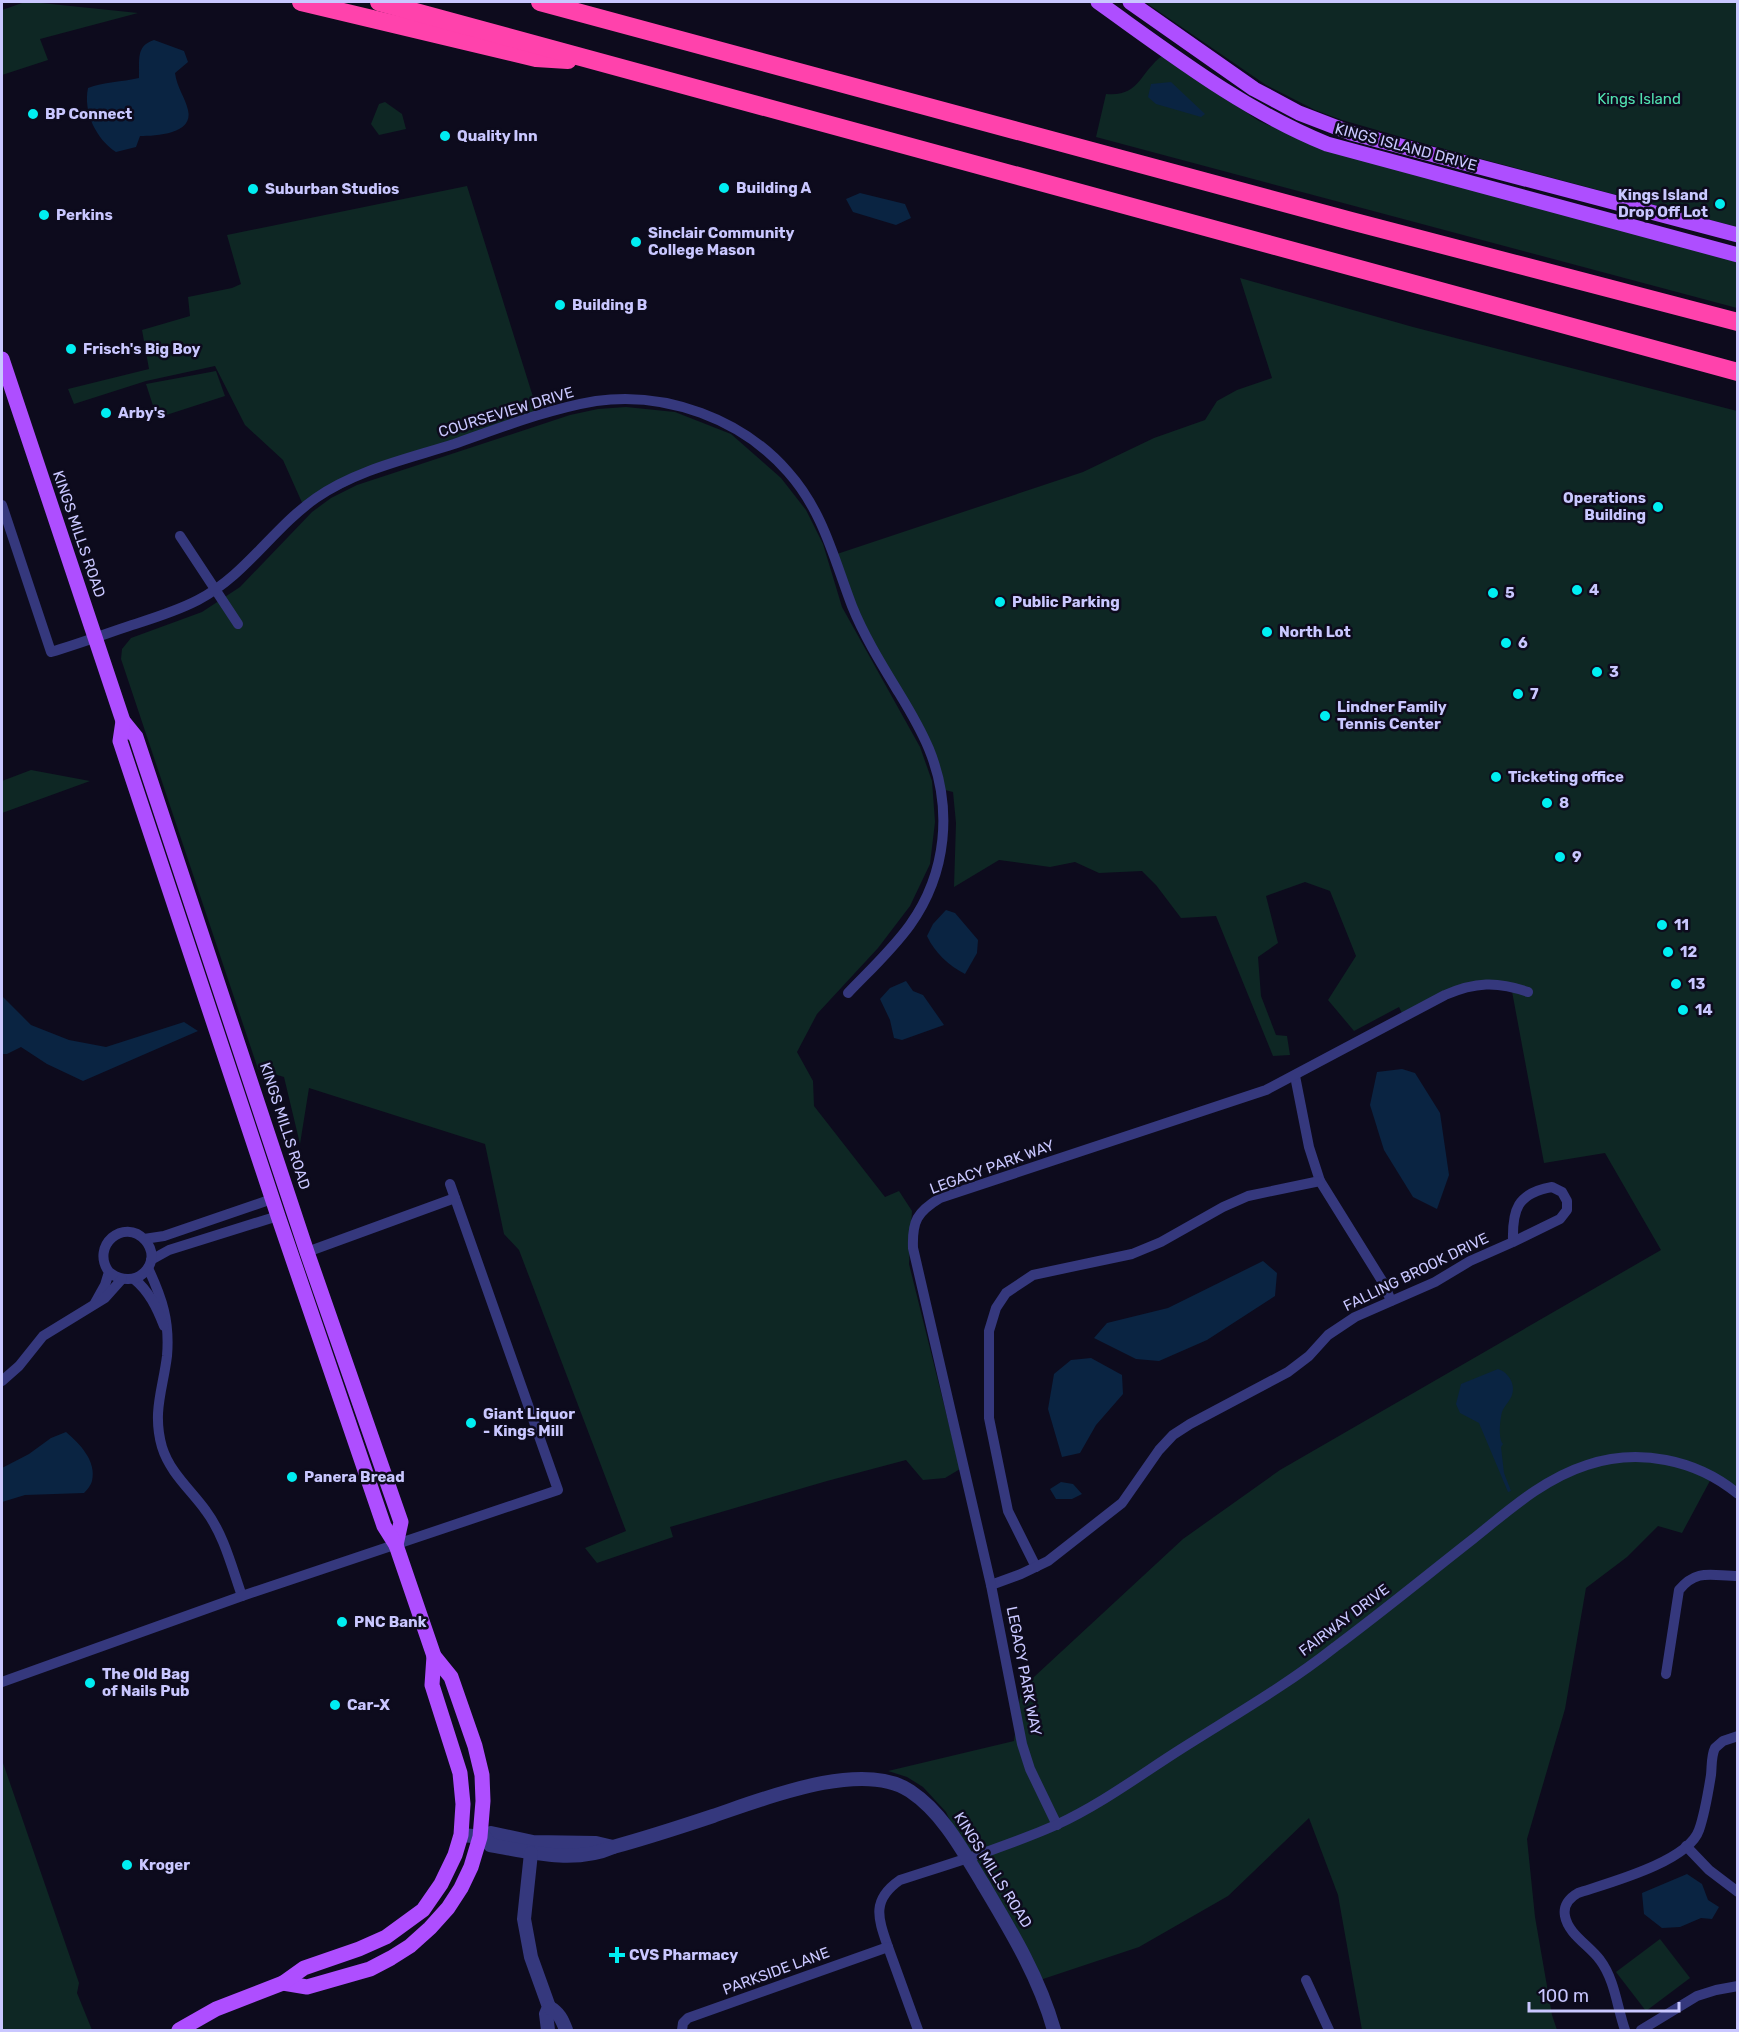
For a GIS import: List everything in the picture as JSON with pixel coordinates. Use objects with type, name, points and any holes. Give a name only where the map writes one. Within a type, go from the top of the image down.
[{"type":"highway","points":[[301,2],[536,58],[609,63]]},
{"type":"highway","points":[[379,2],[1737,372]]},
{"type":"highway","points":[[540,2],[1340,218],[1737,322]]},
{"type":"main road","name":"KINGS ISLAND DRIVE","points":[[1098,2],[1248,105],[1274,120],[1327,144],[1737,255]]},
{"type":"main road","name":"KINGS ISLAND DRIVE","points":[[1130,2],[1254,89],[1299,113],[1351,133],[1737,235]]},
{"type":"main road","name":"KINGS MILLS ROAD","points":[[2,359],[123,721],[136,737],[401,1522],[396,1545]]},
{"type":"main road","name":"KINGS MILLS ROAD","points":[[123,721],[120,741],[272,1199],[384,1526],[396,1545],[434,1656],[451,1677],[475,1746],[482,1775],[483,1837]]},
{"type":"main road","name":"KINGS MILLS ROAD","points":[[434,1656],[432,1684],[460,1773],[463,1804],[461,1835]]},
{"type":"main road","points":[[179,2031],[216,2009],[283,1983],[304,1968],[386,1937],[423,1910],[441,1884],[455,1855],[461,1835]]},
{"type":"main road","points":[[283,1983],[307,1987],[370,1969],[410,1946],[430,1928],[454,1898],[471,1867],[483,1837]]},
{"type":"street","name":"COURSEVIEW DRIVE","points":[[2,505],[51,652],[165,614],[193,603],[216,590],[236,574],[304,507],[335,486],[391,464],[555,410],[599,401],[644,400],[674,405],[703,414],[737,430],[762,447],[789,473],[819,517],[853,608],[869,642],[925,739],[936,767],[941,789],[944,826],[942,849],[932,885],[910,925],[848,993]]},
{"type":"street","points":[[180,536],[238,624]]},
{"type":"street","name":"LEGACY PARK WAY","points":[[1057,1825],[1030,1769],[1022,1744],[992,1585],[913,1248],[912,1231],[917,1216],[926,1206],[940,1198],[1266,1089],[1466,986],[1492,984],[1511,986],[1528,992]]},
{"type":"street","points":[[1295,1076],[1309,1147],[1320,1181],[1384,1284],[1391,1301]]},
{"type":"street","points":[[1035,1567],[1008,1511],[989,1418],[989,1331],[996,1308],[1006,1293],[1033,1275],[1132,1254],[1161,1242],[1223,1207],[1248,1196],[1320,1181]]},
{"type":"street","points":[[2,1682],[242,1596],[558,1490],[450,1184]]},
{"type":"street","name":"FALLING BROOK DRIVE","points":[[992,1585],[1048,1561],[1122,1503],[1159,1450],[1173,1435],[1288,1372],[1309,1356],[1328,1335],[1355,1317],[1435,1282],[1470,1260],[1513,1242],[1560,1219],[1567,1210],[1567,1201],[1562,1192],[1552,1187],[1525,1196],[1517,1206],[1512,1221],[1513,1242]]},
{"type":"street","points":[[308,1252],[455,1198]]},
{"type":"street","points":[[144,1239],[164,1236],[272,1199]]},
{"type":"street","points":[[242,1596],[219,1534],[207,1512],[172,1468],[163,1448],[158,1428],[158,1401],[167,1356],[167,1317],[149,1264],[148,1245],[144,1239],[129,1232],[117,1234],[106,1244],[103,1258],[109,1272],[122,1280],[134,1279],[149,1264],[169,1250],[278,1216]]},
{"type":"street","points":[[95,1304],[109,1272]]},
{"type":"street","points":[[134,1279],[147,1291],[167,1334]]},
{"type":"street","points":[[2,1381],[20,1366],[43,1336],[105,1298],[122,1280]]},
{"type":"street","name":"FAIRWAY DRIVE","points":[[967,1858],[1057,1825],[1084,1811],[1297,1674],[1334,1648],[1521,1500],[1566,1473],[1587,1464],[1609,1459],[1647,1457],[1670,1460],[1691,1467],[1712,1476],[1737,1494]]},
{"type":"street","points":[[1666,1674],[1679,1590],[1686,1581],[1698,1575],[1737,1576]]},
{"type":"street","points":[[1625,2031],[1614,1990],[1604,1966],[1569,1926],[1565,1910],[1570,1898],[1578,1893],[1653,1867],[1686,1846],[1699,1831],[1715,1748],[1723,1741],[1737,1736]]},
{"type":"street","name":"KINGS MILLS ROAD","points":[[483,1837],[489,1845],[531,1853],[566,1856],[597,1854],[800,1788],[852,1779],[891,1783],[909,1790],[921,1799],[942,1821],[967,1858],[1027,1959],[1046,2003],[1054,2031]]},
{"type":"street","name":"KINGS MILLS ROAD","points":[[461,1835],[483,1837],[491,1833],[533,1842],[596,1843],[613,1847]]},
{"type":"street","points":[[1686,1846],[1709,1870],[1737,1892]]},
{"type":"street","points":[[531,1853],[524,1919],[531,1957],[549,2007],[561,2018],[566,2031]]},
{"type":"street","points":[[918,2031],[882,1928],[879,1911],[882,1899],[887,1889],[900,1880],[967,1858]]},
{"type":"street","name":"PARKSIDE LANE","points":[[682,2031],[683,2023],[688,2018],[888,1947]]},
{"type":"street","points":[[1306,1980],[1329,2031]]},
{"type":"street","points":[[1641,2031],[1697,1996],[1737,1986]]},
{"type":"street","points":[[548,2031],[546,2014],[549,2007]]},
{"type":"green space","points":[[25,2],[138,13],[40,39],[48,60],[2,75],[2,10]]},
{"type":"green space","name":"Kings Island","points":[[1145,2],[1737,2],[1737,227],[1429,145],[1315,110],[1266,85]]},
{"type":"green space","points":[[1163,55],[1259,121],[1302,140],[1737,261],[1737,308],[1096,137],[1106,94],[1126,92],[1133,88]]},
{"type":"green space","points":[[385,102],[402,114],[406,129],[379,135],[371,124],[379,104]]},
{"type":"green space","points":[[467,186],[539,416],[391,464],[304,507],[283,460],[245,425],[215,366],[146,381],[74,404],[68,389],[149,369],[142,330],[190,316],[188,297],[241,284],[227,235]]},
{"type":"green space","points":[[1240,278],[1413,327],[1737,411],[1737,1494],[1712,1477],[1682,1533],[1658,1526],[1627,1557],[1586,1588],[1565,1709],[1527,1839],[1535,1917],[1552,2015],[1557,2030],[1362,2030],[1338,1895],[1309,1818],[1228,1896],[1139,1947],[1037,1981],[967,1858],[946,1812],[923,1787],[907,1777],[888,1771],[1014,1741],[1021,1689],[1183,1539],[1280,1470],[1661,1250],[1605,1153],[1544,1163],[1511,986],[1466,986],[1404,1017],[1399,1007],[1354,1031],[1328,1000],[1356,956],[1330,891],[1305,882],[1266,896],[1278,943],[1258,957],[1261,996],[1276,1035],[1287,1036],[1290,1055],[1273,1056],[1216,916],[1181,918],[1156,885],[1142,871],[1099,873],[1075,862],[1050,867],[999,860],[954,887],[956,823],[953,792],[941,789],[936,767],[869,642],[834,555],[1083,472],[1154,438],[1205,420],[1217,401],[1237,390],[1272,378]]},
{"type":"green space","points":[[216,371],[225,396],[157,418],[146,384]]},
{"type":"green space","points":[[626,407],[675,412],[731,434],[781,478],[806,510],[823,544],[842,607],[920,747],[932,781],[935,822],[930,864],[910,906],[878,948],[817,1014],[797,1052],[813,1081],[814,1106],[885,1197],[899,1191],[912,1211],[909,1264],[960,1469],[945,1478],[923,1480],[906,1460],[670,1527],[673,1537],[597,1563],[585,1548],[626,1531],[519,1250],[504,1234],[485,1144],[309,1088],[300,1144],[284,1077],[258,1069],[121,659],[122,649],[131,638],[202,612],[240,587],[312,512],[331,498],[357,485],[570,415],[598,409]]},
{"type":"green space","points":[[31,770],[90,781],[2,813],[2,781]]},
{"type":"green space","points":[[2,1760],[79,1983],[77,1993],[92,2030],[2,2030]]},
{"type":"green space","points":[[1660,1939],[1690,1978],[1646,2011],[1616,1972]]},
{"type":"water","points":[[154,40],[184,51],[188,62],[175,73],[187,105],[188,118],[180,129],[164,134],[140,136],[136,147],[116,152],[102,140],[89,115],[88,88],[139,78],[141,50]]},
{"type":"water","points":[[1171,82],[1205,114],[1201,117],[1156,104],[1148,97],[1151,84]]},
{"type":"water","points":[[860,193],[905,204],[911,218],[896,225],[853,212],[846,199]]},
{"type":"water","points":[[946,910],[955,913],[978,940],[977,953],[965,974],[943,958],[927,936],[933,924]]},
{"type":"water","points":[[906,981],[913,991],[923,995],[944,1025],[902,1040],[894,1038],[890,1020],[880,999],[890,988]]},
{"type":"water","points":[[2,996],[31,1025],[69,1040],[106,1047],[184,1022],[198,1031],[83,1081],[47,1064],[21,1047],[2,1054]]},
{"type":"water","points":[[1402,1069],[1415,1073],[1440,1113],[1449,1175],[1437,1209],[1413,1197],[1384,1150],[1370,1105],[1377,1072]]},
{"type":"water","points":[[1263,1261],[1277,1273],[1275,1296],[1207,1340],[1159,1361],[1136,1359],[1094,1338],[1107,1323],[1168,1308]]},
{"type":"water","points":[[1091,1358],[1122,1375],[1123,1394],[1096,1425],[1080,1453],[1062,1457],[1048,1409],[1054,1374],[1071,1360]]},
{"type":"water","points":[[1498,1369],[1508,1376],[1513,1387],[1511,1397],[1502,1412],[1500,1429],[1504,1473],[1511,1491],[1508,1492],[1479,1423],[1460,1413],[1456,1404],[1461,1384]]},
{"type":"water","points":[[66,1432],[86,1453],[92,1466],[92,1481],[85,1492],[25,1495],[2,1502],[2,1468],[29,1454],[51,1438]]},
{"type":"water","points":[[1061,1482],[1073,1484],[1082,1494],[1072,1499],[1056,1499],[1050,1489]]},
{"type":"water","points":[[1687,1874],[1702,1884],[1708,1900],[1719,1907],[1712,1919],[1701,1918],[1680,1927],[1662,1928],[1644,1914],[1642,1893]]},
{"type":"place","name":"BP Connect","points":[[33,114]]},
{"type":"place","name":"Quality Inn","points":[[445,136]]},
{"type":"place","name":"Building A","points":[[724,188]]},
{"type":"place","name":"Suburban Studios","points":[[253,189]]},
{"type":"place","name":"Kings Island Drop Off Lot","points":[[1720,204]]},
{"type":"place","name":"Perkins","points":[[44,215]]},
{"type":"place","name":"Sinclair Community College Mason","points":[[636,242]]},
{"type":"place","name":"Building B","points":[[560,305]]},
{"type":"place","name":"Frisch's Big Boy","points":[[71,349]]},
{"type":"place","name":"Arby's","points":[[106,413]]},
{"type":"place","name":"Operations Building","points":[[1658,507]]},
{"type":"place","name":"4","points":[[1577,590]]},
{"type":"place","name":"5","points":[[1493,593]]},
{"type":"place","name":"Public Parking","points":[[1000,602]]},
{"type":"place","name":"North Lot","points":[[1267,632]]},
{"type":"place","name":"6","points":[[1506,643]]},
{"type":"place","name":"3","points":[[1597,672]]},
{"type":"place","name":"7","points":[[1518,694]]},
{"type":"place","name":"Lindner Family Tennis Center","points":[[1325,716]]},
{"type":"place","name":"Ticketing office","points":[[1496,777]]},
{"type":"place","name":"8","points":[[1547,803]]},
{"type":"place","name":"9","points":[[1560,857]]},
{"type":"place","name":"11","points":[[1662,925]]},
{"type":"place","name":"12","points":[[1668,952]]},
{"type":"place","name":"13","points":[[1676,984]]},
{"type":"place","name":"14","points":[[1683,1010]]},
{"type":"place","name":"Giant Liquor - Kings Mill","points":[[471,1423]]},
{"type":"place","name":"Panera Bread","points":[[292,1477]]},
{"type":"place","name":"PNC Bank","points":[[342,1622]]},
{"type":"place","name":"The Old Bag of Nails Pub","points":[[90,1683]]},
{"type":"place","name":"Car-X","points":[[335,1705]]},
{"type":"place","name":"Kroger","points":[[127,1865]]},
{"type":"place","name":"CVS Pharmacy","points":[[617,1955]]}]
